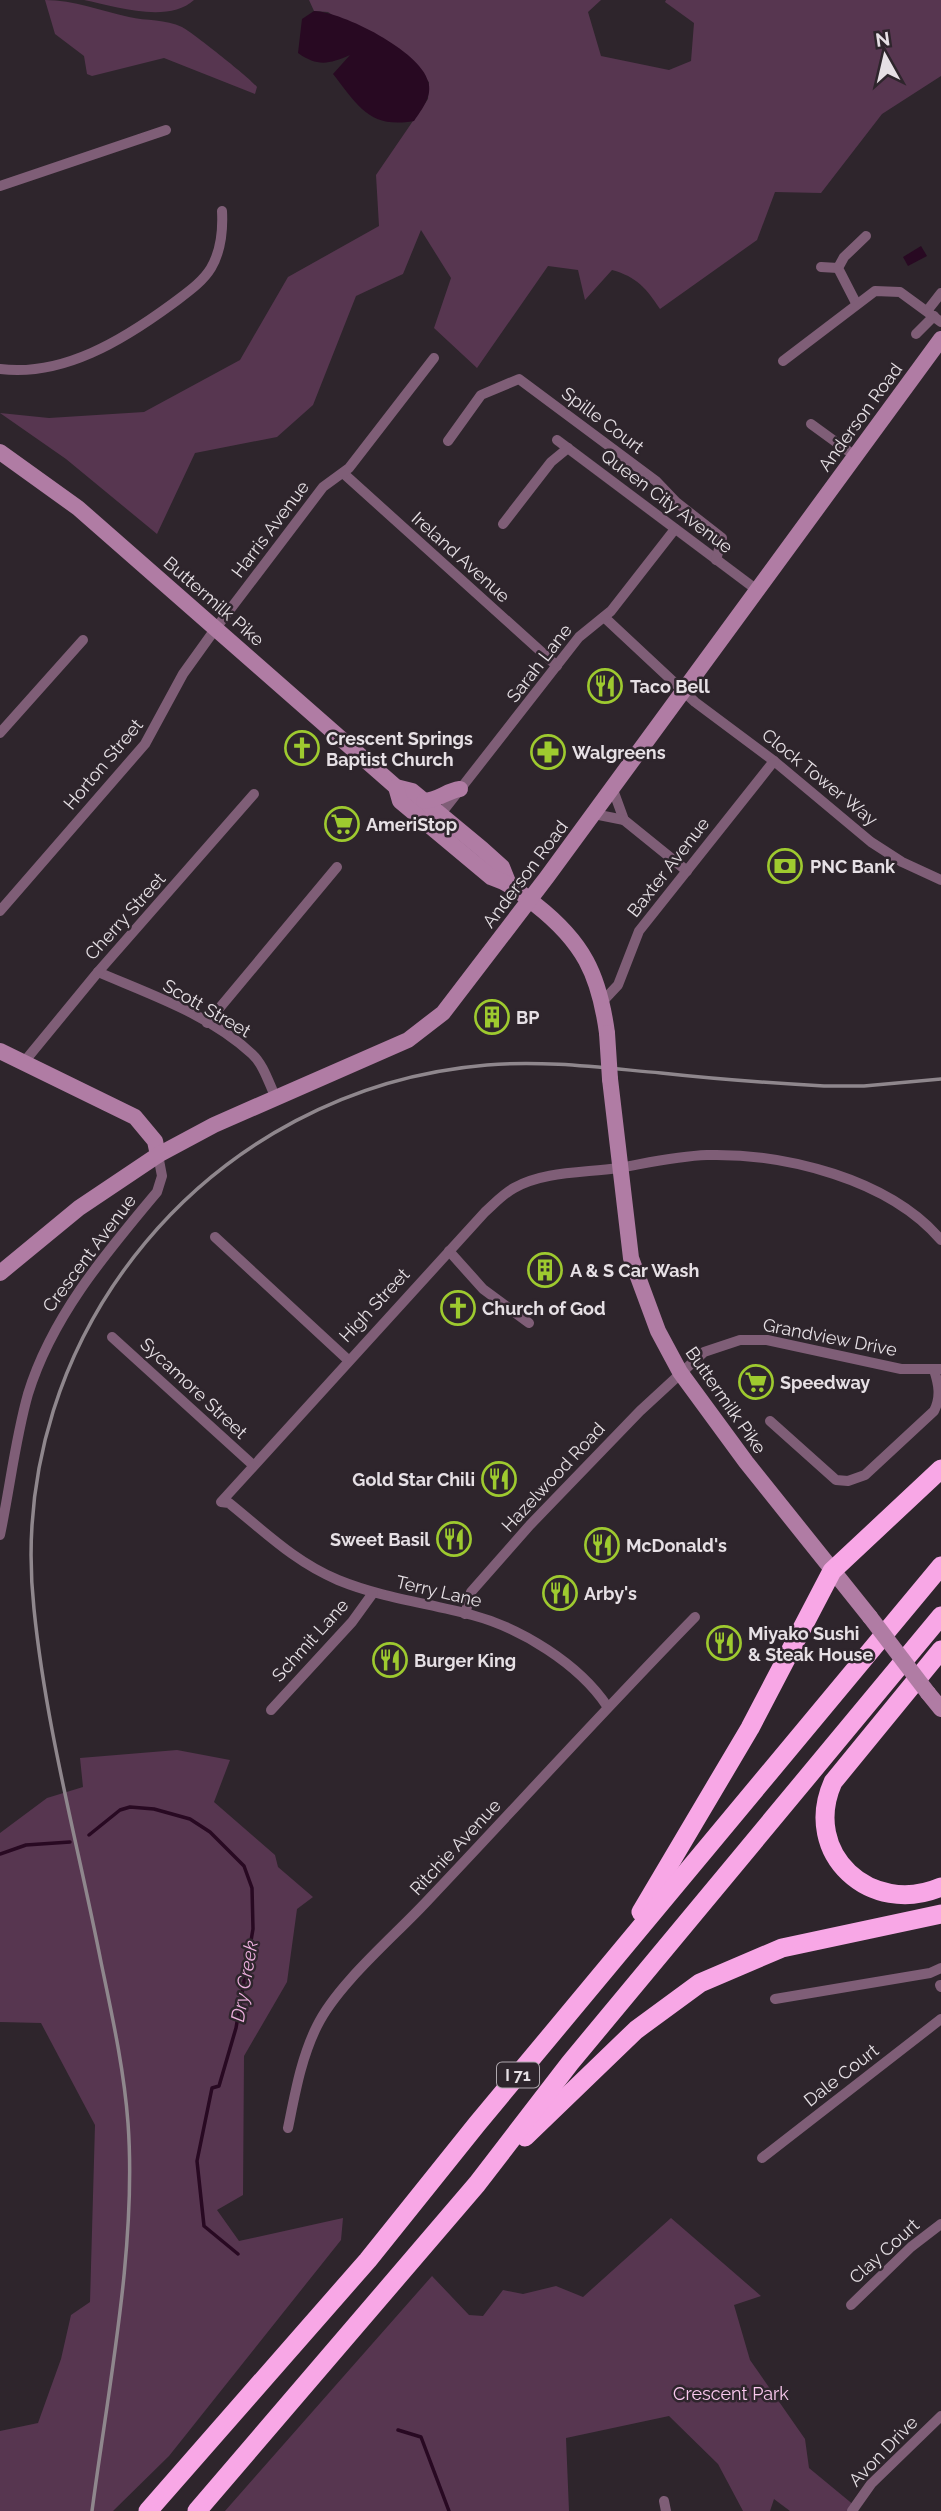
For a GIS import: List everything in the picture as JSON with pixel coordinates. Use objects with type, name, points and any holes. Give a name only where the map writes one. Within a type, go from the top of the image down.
[{"type":"highway","points":[[612,1961],[750,1728],[832,1571],[941,1469]]},
{"type":"highway","name":"I 71","points":[[148,2511],[368,2260],[612,1961],[941,1566]]},
{"type":"highway","name":"I 71","points":[[197,2511],[477,2183],[570,2063],[941,1616]]},
{"type":"highway","points":[[941,1650],[834,1782],[827,1806],[826,1828],[830,1844],[840,1863],[868,1888],[905,1896],[941,1887]]},
{"type":"highway","points":[[477,2183],[636,2030],[700,1983],[782,1948],[941,1914]]},
{"type":"main road","name":"Anderson Road","points":[[0,1273],[79,1208],[158,1155],[214,1125],[408,1040],[430,1024],[530,900],[941,339]]},
{"type":"main road","name":"Buttermilk Pike","points":[[0,452],[78,508],[396,787],[412,791],[502,867],[508,882]]},
{"type":"main road","name":"Buttermilk Pike","points":[[396,787],[400,801],[491,877],[508,882],[573,938],[593,971],[603,1001],[613,1117],[631,1258],[658,1331],[680,1372],[941,1709]]},
{"type":"main road","points":[[424,801],[435,800],[447,791],[460,789]]},
{"type":"main road","points":[[0,1051],[135,1117],[155,1141],[158,1155]]},
{"type":"street","points":[[0,186],[166,130]]},
{"type":"street","points":[[0,369],[45,367],[91,354],[137,330],[190,291],[211,268],[222,236],[222,211]]},
{"type":"street","points":[[838,268],[844,257],[866,236]]},
{"type":"street","points":[[821,267],[838,268]]},
{"type":"street","points":[[838,268],[856,303]]},
{"type":"street","points":[[783,361],[875,291],[893,289],[934,316]]},
{"type":"street","points":[[916,334],[934,316],[941,293]]},
{"type":"street","name":"Harris Avenue","points":[[216,628],[323,487],[343,474],[393,415],[434,358]]},
{"type":"street","name":"Spille Court","points":[[448,441],[481,396],[519,379],[656,481],[676,502],[722,538],[716,560]]},
{"type":"street","points":[[811,424],[855,456]]},
{"type":"street","name":"Queen City Avenue","points":[[557,440],[757,590]]},
{"type":"street","points":[[503,524],[551,463],[568,448]]},
{"type":"street","name":"Ireland Avenue","points":[[343,474],[557,666]]},
{"type":"street","name":"Sarah Lane","points":[[440,815],[579,637],[604,617],[675,529]]},
{"type":"street","name":"Clock Tower Way","points":[[604,617],[683,691],[774,761],[872,842],[902,862],[941,880]]},
{"type":"street","name":"Horton Street","points":[[0,911],[145,744],[183,674],[216,628]]},
{"type":"street","points":[[0,733],[83,640]]},
{"type":"street","name":"Baxter Avenue","points":[[603,1001],[618,985],[639,931],[774,761]]},
{"type":"street","points":[[612,787],[624,820]]},
{"type":"street","name":"Cherry Street","points":[[24,1062],[98,972],[254,794]]},
{"type":"street","points":[[594,814],[624,820],[687,871]]},
{"type":"street","points":[[207,1023],[337,867]]},
{"type":"street","name":"Scott Street","points":[[98,972],[207,1023],[252,1055],[276,1098]]},
{"type":"street","name":"Crescent Avenue","points":[[0,1535],[16,1438],[43,1352],[61,1316],[157,1192],[162,1176],[158,1155]]},
{"type":"street","name":"High Street","points":[[253,1523],[229,1503],[221,1502],[347,1359],[485,1212],[512,1189],[554,1175],[678,1158],[724,1155],[808,1168],[857,1182],[888,1195],[912,1212],[941,1240]]},
{"type":"street","points":[[215,1237],[347,1359]]},
{"type":"street","points":[[449,1251],[483,1289],[528,1323]]},
{"type":"street","name":"Sycamore Street","points":[[112,1336],[253,1465]]},
{"type":"street","name":"Grandview Drive","points":[[680,1372],[704,1352],[753,1339],[777,1341],[901,1369],[938,1370]]},
{"type":"street","points":[[770,1422],[836,1480],[848,1481],[870,1471],[934,1411],[940,1402],[938,1370]]},
{"type":"street","name":"Hazelwood Road","points":[[465,1614],[471,1592],[496,1563],[629,1421],[680,1372]]},
{"type":"street","name":"Terry Lane","points":[[253,1523],[304,1563],[373,1593],[465,1614],[512,1631],[549,1652],[599,1695],[607,1706]]},
{"type":"street","name":"Schmit Lane","points":[[271,1710],[352,1622],[373,1593]]},
{"type":"street","name":"Ritchie Avenue","points":[[288,2128],[304,2059],[318,2024],[352,1979],[534,1789],[607,1706],[695,1617]]},
{"type":"street","points":[[775,1999],[930,1973],[941,1968]]},
{"type":"street","name":"Dale Court","points":[[762,2158],[941,2019]]},
{"type":"street","name":"Clay Court","points":[[851,2305],[911,2247],[941,2224]]},
{"type":"street","name":"Avon Drive","points":[[852,2511],[872,2484],[941,2416]]},
{"type":"green space","points":[[45,0],[77,4],[182,27],[252,82],[257,87],[255,94],[164,58],[92,76],[87,74],[84,56],[55,34]]},
{"type":"green space","points":[[84,0],[194,0],[183,7],[156,12],[125,9]]},
{"type":"green space","points":[[309,0],[601,0],[588,12],[601,56],[669,70],[691,61],[694,23],[665,2],[666,0],[941,0],[941,76],[882,114],[821,193],[775,192],[757,240],[660,309],[640,284],[621,273],[612,270],[585,300],[578,270],[548,266],[477,368],[434,328],[451,278],[421,230],[403,274],[356,296],[313,405],[277,437],[195,453],[157,534],[66,459],[0,413],[49,418],[144,412],[240,360],[288,277],[379,226],[376,175],[428,99],[429,82],[328,12],[314,11]]},
{"type":"green space","points":[[177,1750],[230,1760],[214,1802],[275,1855],[278,1867],[313,1897],[297,1909],[287,1982],[244,2056],[243,2195],[217,2210],[239,2241],[343,2218],[341,2240],[169,2456],[113,2511],[0,2511],[0,2431],[38,2423],[61,2359],[71,2315],[90,2302],[95,2125],[41,2023],[0,2022],[0,1833],[47,1798],[83,1787],[80,1758]]},
{"type":"green space","name":"Crescent Park","points":[[671,2218],[761,2296],[734,2305],[750,2360],[805,2439],[809,2468],[855,2506],[852,2511],[790,2511],[774,2499],[770,2511],[743,2511],[718,2464],[669,2416],[566,2438],[569,2511],[225,2511],[432,2276],[469,2315],[483,2316],[503,2290],[523,2294],[556,2286],[583,2297]]},
{"type":"shaded area","points":[[314,11],[343,18],[379,35],[422,69],[428,81],[429,92],[414,121],[386,122],[358,105],[333,74],[350,55],[324,63],[298,53],[302,19]]},
{"type":"shaded area","points":[[921,246],[927,256],[908,266],[903,257]]},
{"type":"waterway","name":"Dry Creek","points":[[89,1835],[120,1810],[130,1807],[154,1809],[190,1819],[210,1832],[244,1866],[252,1888],[253,1929],[236,2028],[219,2086],[212,2088],[197,2161],[204,2226],[238,2254]]},
{"type":"waterway","name":"Dry Creek","points":[[0,1854],[26,1845],[70,1842]]},
{"type":"waterway","name":"Dry Creek","points":[[398,2430],[421,2437],[449,2511]]},
{"type":"railway","points":[[92,2511],[125,2268],[130,2170],[128,2123],[117,2042],[54,1742],[34,1609],[34,1507],[53,1411],[91,1322],[146,1242],[214,1174],[296,1121],[387,1084],[487,1065],[531,1063],[824,1086],[864,1086],[941,1079]]},
{"type":"place","name":"Taco Bell","points":[[605,686]]},
{"type":"place","name":"Crescent Springs Baptist Church","points":[[302,748]]},
{"type":"place","name":"Walgreens","points":[[548,752]]},
{"type":"place","name":"AmeriStop","points":[[342,824]]},
{"type":"place","name":"PNC Bank","points":[[785,866]]},
{"type":"place","name":"BP","points":[[492,1017]]},
{"type":"place","name":"A & S Car Wash","points":[[545,1270]]},
{"type":"place","name":"Church of God","points":[[458,1308]]},
{"type":"place","name":"Speedway","points":[[756,1382]]},
{"type":"place","name":"Gold Star Chili","points":[[499,1479]]},
{"type":"place","name":"Sweet Basil","points":[[454,1539]]},
{"type":"place","name":"McDonald's","points":[[602,1545]]},
{"type":"place","name":"Arby's","points":[[560,1593]]},
{"type":"place","name":"Miyako Sushi & Steak House","points":[[724,1643]]},
{"type":"place","name":"Burger King","points":[[390,1660]]}]
